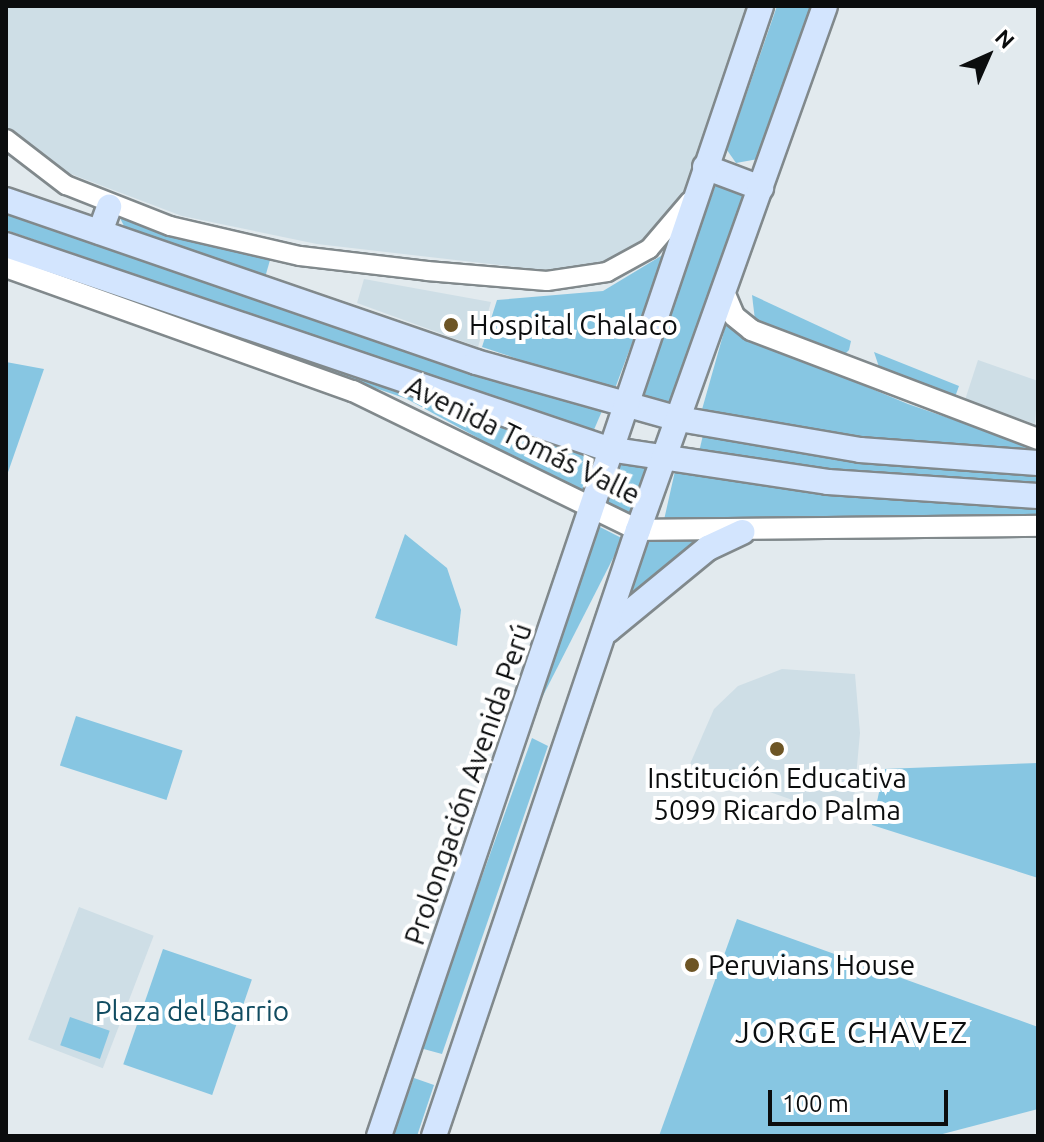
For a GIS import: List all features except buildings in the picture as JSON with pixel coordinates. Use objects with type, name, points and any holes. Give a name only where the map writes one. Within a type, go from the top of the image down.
[{"type":"main road","name":"Prolongación Avenida Perú","points":[[379,1136],[591,509],[608,449],[761,6]]},
{"type":"main road","points":[[434,1136],[638,530],[825,6]]},
{"type":"main road","points":[[702,176],[761,188]]},
{"type":"main road","name":"Avenida Tomás Valle","points":[[6,200],[468,359],[679,419],[860,450],[1038,463]]},
{"type":"main road","points":[[100,232],[109,207]]},
{"type":"main road","name":"Avenida Tomás Valle","points":[[6,245],[608,449],[665,460],[878,487],[1038,496]]},
{"type":"main road","name":"Avenida Tomás Valle","points":[[6,267],[353,391],[638,530],[742,532],[1038,526]]},
{"type":"main road","points":[[724,292],[734,316],[751,330],[1038,439]]},
{"type":"main road","points":[[605,632],[708,548],[742,532]]},
{"type":"street","points":[[6,139],[109,207],[170,226],[300,256],[547,281],[607,272],[649,249],[702,176]]},
{"type":"shaded area","points":[[6,6],[756,6],[699,175],[676,206],[646,239],[607,264],[550,271],[317,244],[182,216],[63,171],[6,127]]},
{"type":"shaded area","name":"Hospital Chalaco","points":[[364,279],[491,302],[478,347],[357,303]]},
{"type":"shaded area","points":[[978,360],[1038,381],[1035,424],[965,400]]},
{"type":"shaded area","name":"Institución Educativa 5099 Ricardo Palma","points":[[782,669],[855,674],[860,733],[852,821],[690,764],[714,709],[738,686]]},
{"type":"shaded area","points":[[79,907],[154,936],[103,1068],[28,1040]]},
{"type":"green space","points":[[777,6],[811,6],[758,159],[736,163],[727,150]]},
{"type":"green space","points":[[719,176],[749,187],[669,408],[639,397]]},
{"type":"green space","points":[[6,211],[602,411],[593,432],[6,230]]},
{"type":"green space","points":[[119,216],[270,260],[264,281],[126,230]]},
{"type":"green space","points":[[6,253],[597,452],[582,495],[407,399],[6,260]]},
{"type":"green space","points":[[666,253],[614,391],[482,347],[497,300],[603,291]]},
{"type":"green space","points":[[752,295],[851,341],[849,350],[844,355],[755,320]]},
{"type":"green space","points":[[727,321],[742,335],[908,404],[1038,449],[884,442],[701,413]]},
{"type":"green space","points":[[874,352],[959,386],[955,397],[879,367]]},
{"type":"green space","points":[[6,362],[44,369],[6,478]]},
{"type":"green space","points":[[703,435],[1038,469],[1038,485],[882,479],[699,452]]},
{"type":"green space","points":[[621,459],[651,469],[637,515],[606,505]]},
{"type":"green space","points":[[675,471],[910,500],[1038,506],[1038,520],[664,520]]},
{"type":"green space","points":[[598,526],[623,539],[535,711],[510,698]]},
{"type":"green space","points":[[405,534],[447,568],[461,610],[457,646],[375,618]]},
{"type":"green space","points":[[713,536],[624,604],[647,541]]},
{"type":"green space","points":[[76,716],[183,751],[166,800],[60,765]]},
{"type":"green space","points":[[532,738],[548,746],[442,1054],[420,1048]]},
{"type":"green space","points":[[1038,763],[1038,878],[872,825],[884,769]]},
{"type":"green space","points":[[737,919],[1038,1027],[1038,1109],[935,1136],[659,1136]]},
{"type":"green space","name":"Plaza del Barrio","points":[[163,949],[252,980],[212,1095],[123,1064]]},
{"type":"green space","points":[[70,1017],[110,1031],[100,1059],[60,1045]]},
{"type":"green space","points":[[414,1078],[434,1085],[417,1136],[392,1136]]},
{"type":"place","name":"Hospital Chalaco","points":[[451,325]]},
{"type":"place","name":"Institución Educativa 5099 Ricardo Palma","points":[[777,749]]},
{"type":"place","name":"Peruvians House","points":[[692,965]]},
{"type":"district","name":"JORGE CHAVEZ","points":[[852,1032]]}]
